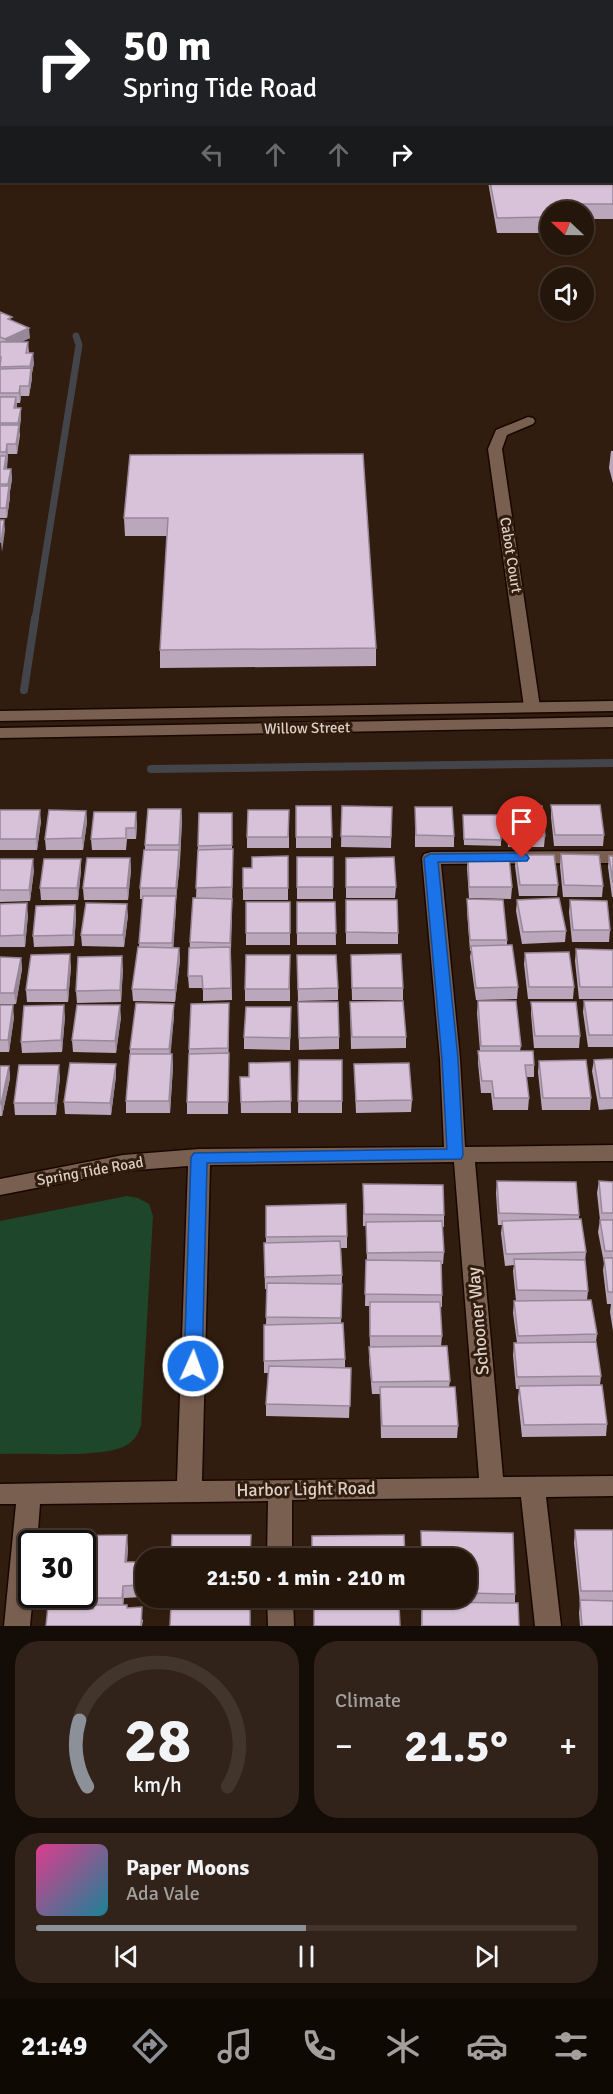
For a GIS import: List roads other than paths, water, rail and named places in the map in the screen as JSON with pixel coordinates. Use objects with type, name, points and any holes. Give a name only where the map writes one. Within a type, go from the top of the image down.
[{"type":"street","name":"Cabot Court","points":[[528,421],[501,433],[495,449],[532,707]]},
{"type":"street","name":"Willow Street","points":[[0,716],[613,706]]},
{"type":"street","name":"Willow Street","points":[[0,733],[613,722]]},
{"type":"street","name":"Schooner Way","points":[[492,1488],[430,858],[613,857]]},
{"type":"street","name":"Spring Tide Road","points":[[0,1187],[123,1163],[199,1157],[613,1153]]},
{"type":"street","points":[[189,1490],[199,1157]]},
{"type":"street","name":"Harbor Light Road","points":[[0,1494],[613,1486]]},
{"type":"street","points":[[532,1487],[548,1626]]},
{"type":"street","points":[[280,1490],[280,1548]]},
{"type":"street","points":[[17,1626],[29,1493]]},
{"type":"street","points":[[280,1608],[281,1626]]},
{"type":"waterway","points":[[35,620],[79,345],[76,336]]},
{"type":"waterway","points":[[24,690],[35,618]]},
{"type":"waterway","points":[[151,769],[613,763]]}]
